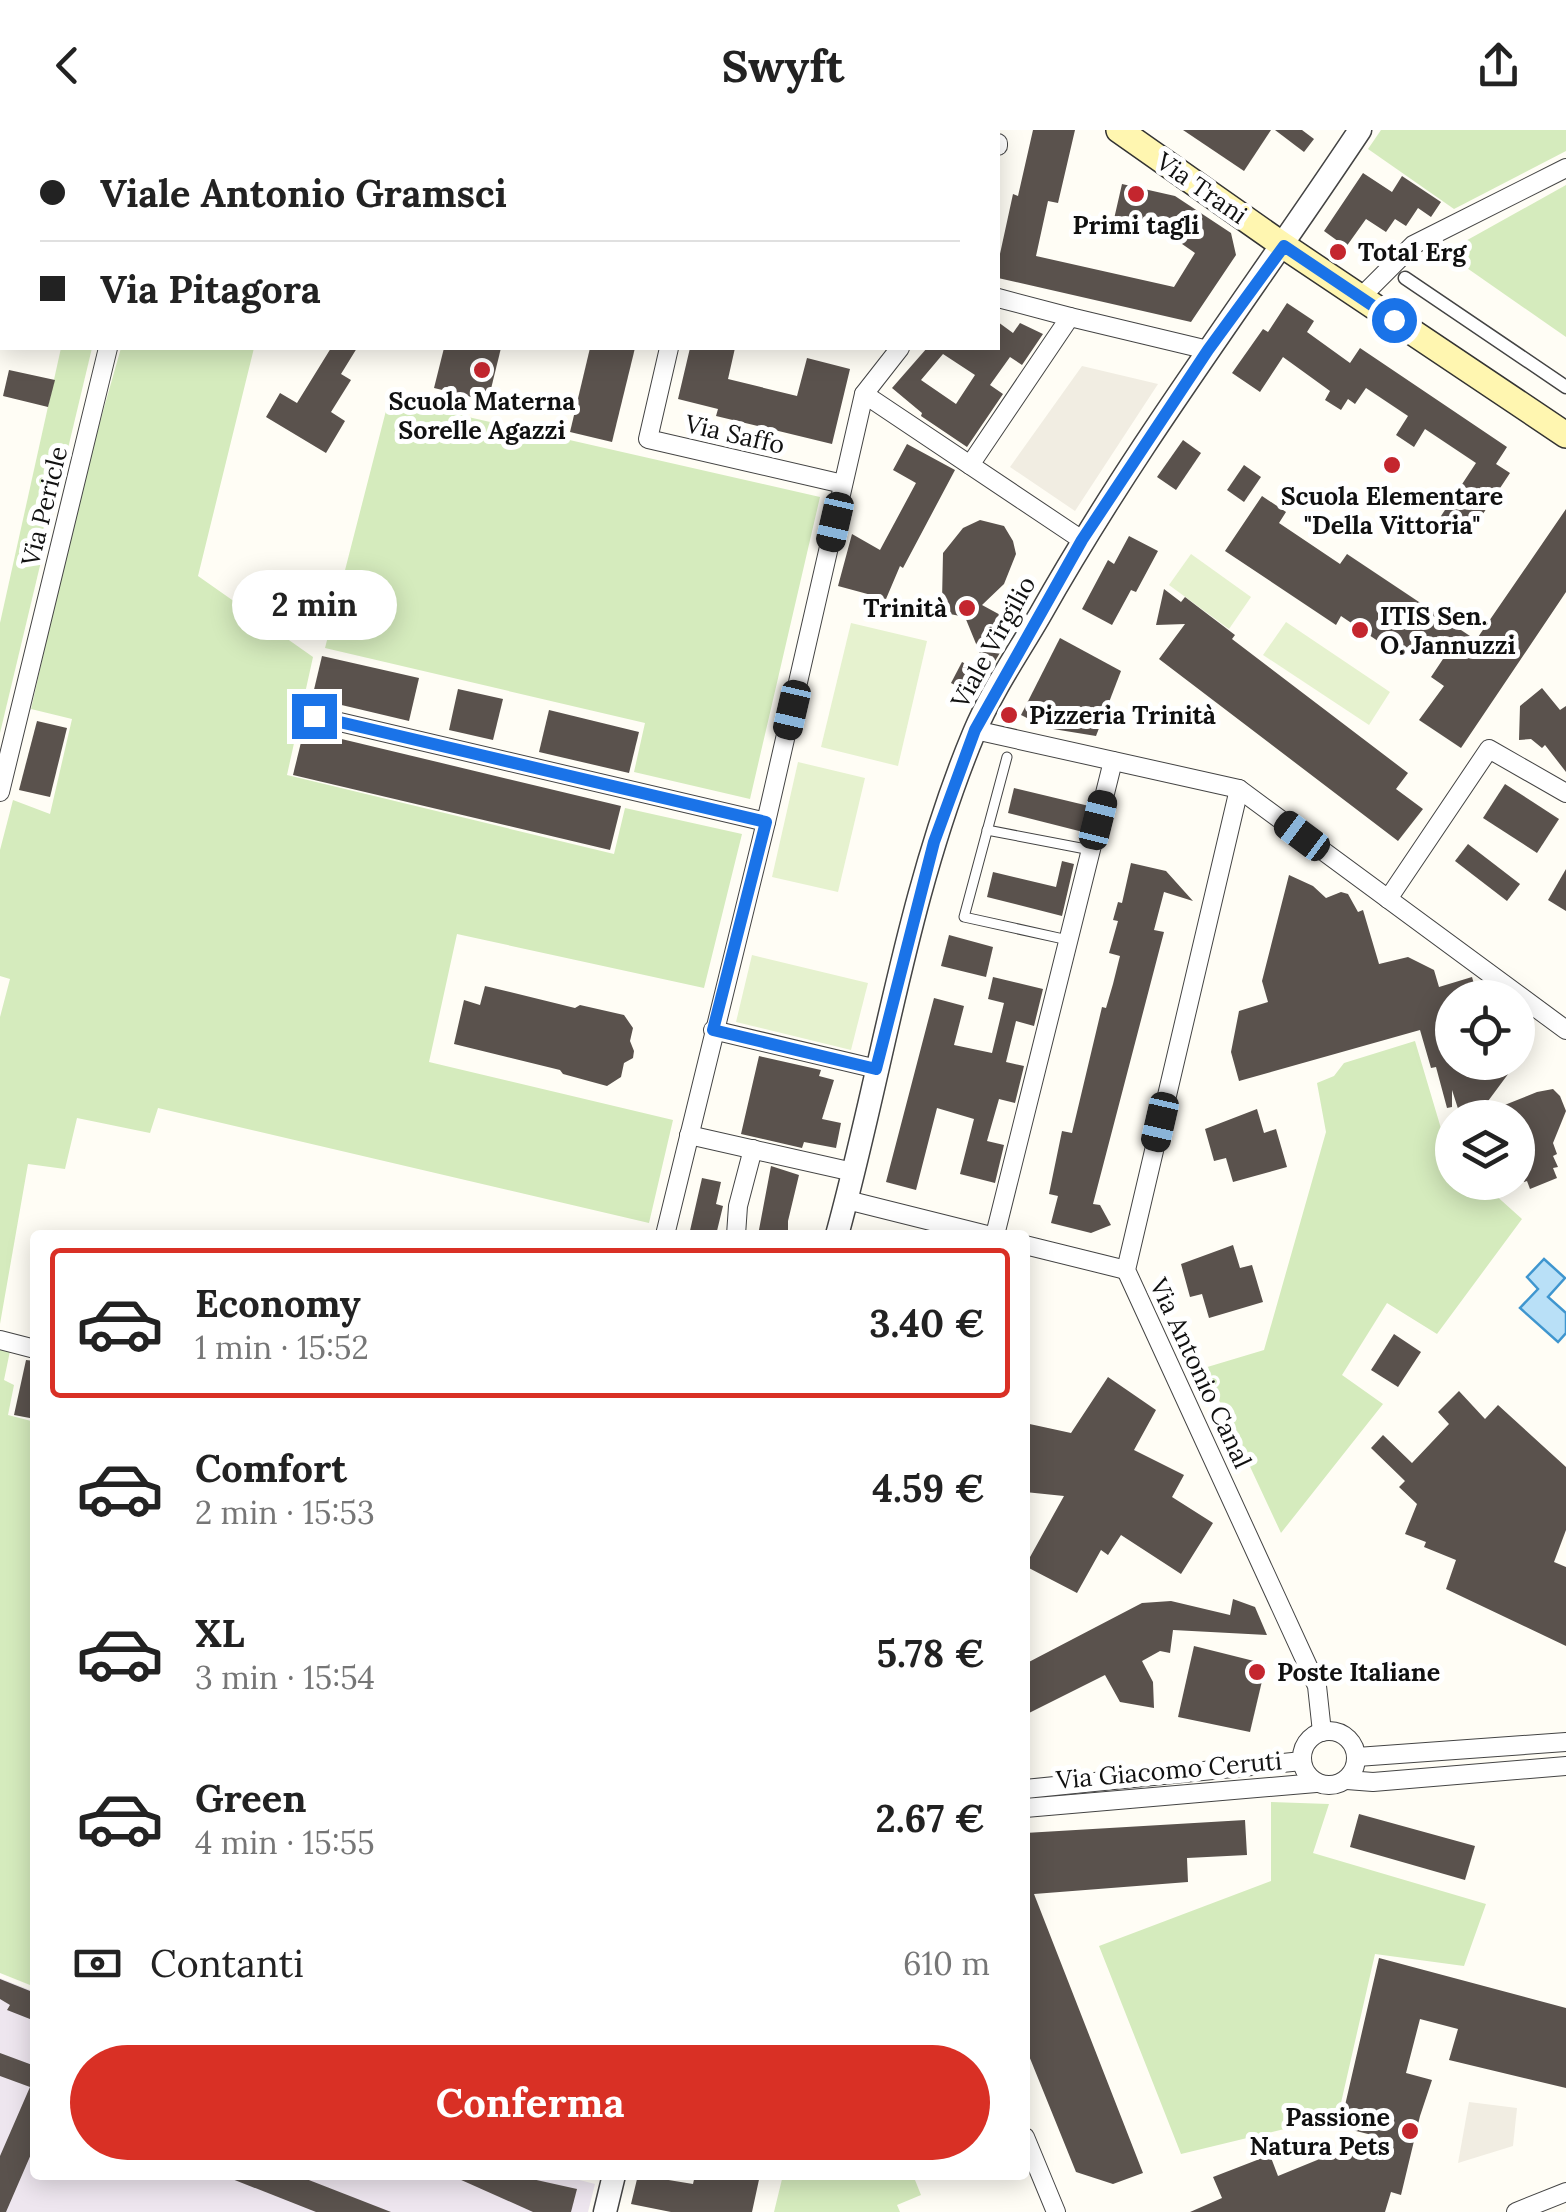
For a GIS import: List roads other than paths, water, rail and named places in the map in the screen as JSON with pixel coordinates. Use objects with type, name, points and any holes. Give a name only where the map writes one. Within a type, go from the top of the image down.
[{"type":"main road","name":"Via Trani","points":[[1120,130],[1284,246],[1566,434]]},
{"type":"street","name":"Viale Virgilio","points":[[838,1230],[934,842],[975,730],[1082,540],[1360,130]]},
{"type":"street","points":[[1362,297],[1414,246],[1566,168]]},
{"type":"street","points":[[1404,278],[1566,387]]},
{"type":"street","points":[[1000,298],[1208,350]]},
{"type":"street","points":[[970,465],[1070,316]]},
{"type":"street","name":"Via Pericle","points":[[0,792],[108,350]]},
{"type":"street","name":"Via Saffo","points":[[669,350],[648,439],[843,484]]},
{"type":"street","points":[[667,1230],[864,394],[898,350]]},
{"type":"street","points":[[864,394],[1082,540]]},
{"type":"street","points":[[314,716],[766,822]]},
{"type":"street","points":[[975,730],[1239,788],[1566,1030]]},
{"type":"street","points":[[1388,899],[1489,749],[1566,793]]},
{"type":"street","points":[[996,1230],[1113,761]]},
{"type":"street","name":"Via Antonio Canal","points":[[1239,788],[1126,1270],[1317,1686],[1322,1732]]},
{"type":"street","points":[[713,1030],[876,1069]]},
{"type":"street","points":[[689,1135],[854,1172]]},
{"type":"street","points":[[736,1230],[738,1206],[753,1149]]},
{"type":"street","points":[[846,1200],[967,1230]]},
{"type":"street","points":[[1030,1246],[1126,1270]]},
{"type":"street","points":[[0,1340],[30,1348]]},
{"type":"street","points":[[1322,1732],[1331,1730],[1352,1742],[1356,1766],[1347,1780]]},
{"type":"street","name":"Via Giacomo Ceruti","points":[[1316,1782],[1302,1762],[1309,1740],[1322,1732]]},
{"type":"street","points":[[1357,1757],[1566,1742]]},
{"type":"street","name":"Via Giacomo Ceruti","points":[[1030,1789],[1302,1762]]},
{"type":"street","name":"Via Giacomo Ceruti","points":[[1030,1808],[1316,1782],[1332,1786],[1347,1780],[1373,1782],[1566,1766]]},
{"type":"street","points":[[1030,2149],[1056,2212]]},
{"type":"street","points":[[605,2212],[613,2180]]},
{"type":"street","points":[[1516,2212],[1566,2192]]},
{"type":"lane","points":[[1007,757],[964,916],[1069,940]]},
{"type":"lane","points":[[987,830],[1091,850]]},
{"type":"water","points":[[1544,1259],[1565,1278],[1548,1297],[1566,1313],[1566,1333],[1558,1342],[1520,1308],[1538,1289],[1527,1277]]},
{"type":"place","name":"Primi tagli","points":[[1136,194]]},
{"type":"place","name":"Total Erg","points":[[1338,252]]},
{"type":"place","name":"Scuola Materna Sorelle Agazzi","points":[[482,370]]},
{"type":"place","name":"Scuola Elementare \"Della Vittoria\"","points":[[1392,465]]},
{"type":"place","name":"Trinità","points":[[967,608]]},
{"type":"place","name":"ITIS Sen. O. Jannuzzi","points":[[1360,630]]},
{"type":"place","name":"Pizzeria Trinità","points":[[1009,715]]},
{"type":"place","name":"Poste Italiane","points":[[1257,1672]]},
{"type":"place","name":"Passione Natura Pets","points":[[1410,2131]]}]
